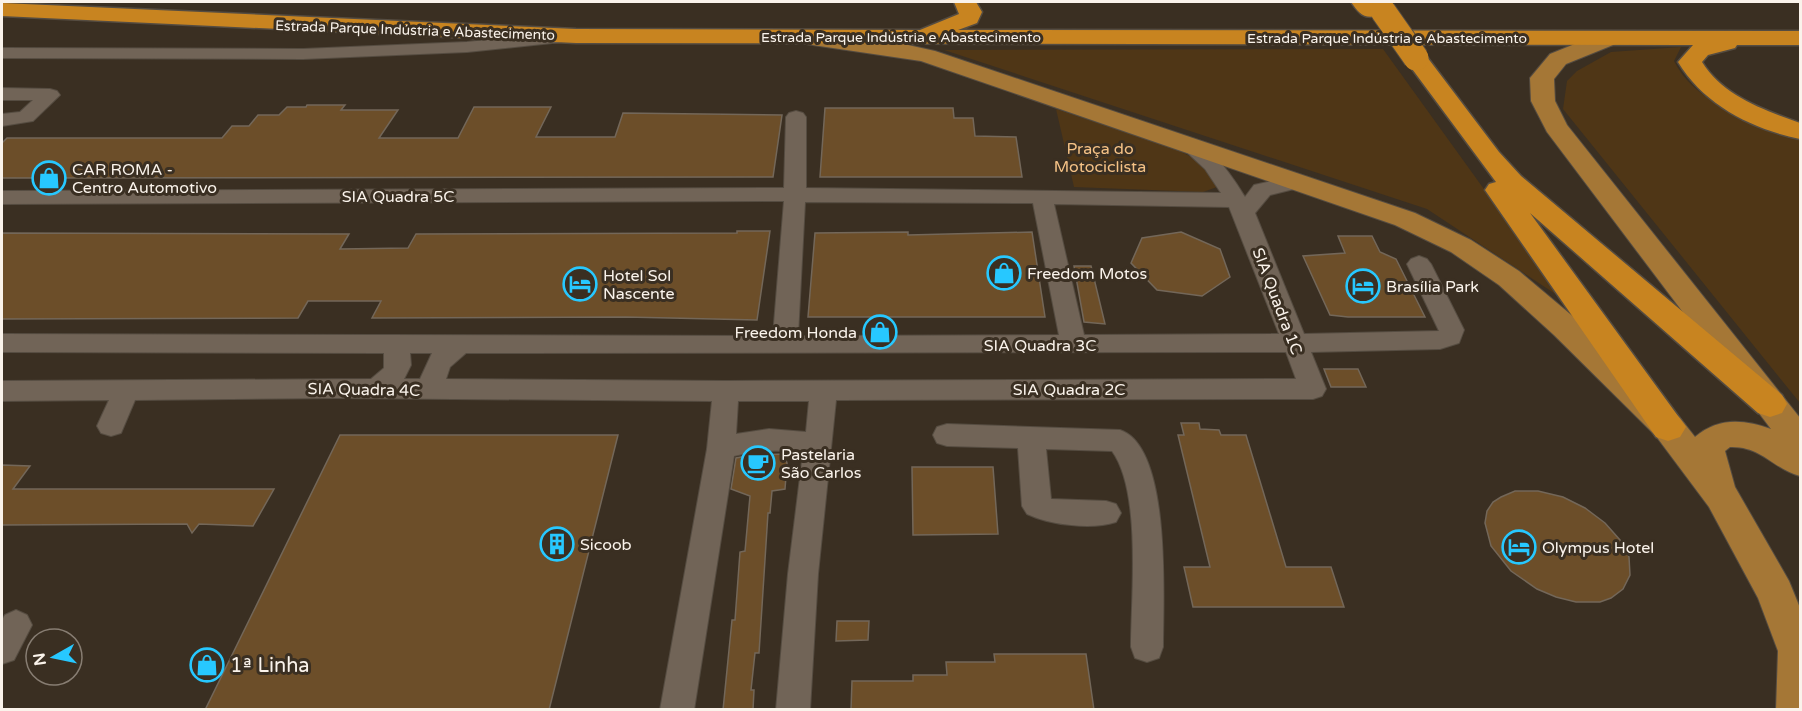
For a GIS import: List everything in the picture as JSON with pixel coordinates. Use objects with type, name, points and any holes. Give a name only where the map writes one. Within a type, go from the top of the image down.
[{"type":"highway","points":[[908,37],[951,26],[969,18],[970,12],[965,2]]},
{"type":"highway","points":[[1362,2],[1511,182],[1770,404]]},
{"type":"highway","points":[[1376,2],[1409,58],[1512,208],[1668,427]]},
{"type":"highway","name":"Estrada Parque Indústria e Abastecimento","points":[[2,10],[576,36],[1800,38]]},
{"type":"highway","points":[[105,16],[153,33],[184,39],[397,51]]},
{"type":"highway","points":[[1756,39],[1715,45],[1700,50],[1690,62],[1696,76],[1720,96],[1754,114],[1800,131]]},
{"type":"main road","points":[[797,37],[899,50],[927,56],[1190,144],[1405,219],[1461,246],[1509,278],[1565,327],[1668,427],[1722,497],[1775,593],[1797,651],[1797,710]]},
{"type":"main road","points":[[1610,38],[1558,59],[1542,78],[1543,101],[1556,127],[1800,442]]},
{"type":"main road","points":[[1722,497],[1708,456],[1707,447],[1714,439],[1728,434],[1748,435],[1775,443],[1800,462]]},
{"type":"street","points":[[2,54],[291,54],[397,51],[467,47],[576,36]]},
{"type":"street","points":[[2,94],[50,95],[26,117],[2,120]]},
{"type":"street","points":[[2,343],[459,346],[785,345],[795,195],[796,117]]},
{"type":"street","name":"SIA Quadra 1C","points":[[1190,144],[1212,165],[1240,206],[1313,389]]},
{"type":"street","points":[[795,195],[1042,196],[1240,206],[1262,190],[1294,182]]},
{"type":"street","name":"SIA Quadra 5C","points":[[2,197],[795,195]]},
{"type":"street","points":[[1042,196],[1073,345]]},
{"type":"street","name":"SIA Quadra 3C","points":[[785,345],[1294,344],[1440,340],[1450,337],[1452,330],[1419,264]]},
{"type":"street","points":[[377,388],[390,379],[400,365],[399,355],[393,344]]},
{"type":"street","points":[[985,389],[996,380],[1001,372],[1000,361],[988,345]]},
{"type":"street","points":[[440,390],[433,381],[434,368],[443,356],[459,346]]},
{"type":"street","name":"SIA Quadra 4C","points":[[4,394],[126,390],[377,388],[726,391]]},
{"type":"street","name":"SIA Quadra 2C","points":[[726,391],[1313,389]]},
{"type":"street","points":[[111,426],[126,390]]},
{"type":"street","points":[[792,710],[803,573],[824,390]]},
{"type":"street","points":[[677,710],[721,449],[726,391]]},
{"type":"street","points":[[947,435],[1120,441],[1128,447],[1134,457],[1146,516],[1147,648]]},
{"type":"street","points":[[721,449],[770,438],[795,439],[818,446]]},
{"type":"street","points":[[1031,438],[1037,506],[1048,511],[1106,513]]},
{"type":"green space","points":[[1681,47],[1674,61],[1684,77],[1697,90],[1729,110],[1800,139],[1800,403],[1563,109],[1567,81],[1577,71],[1611,52]]},
{"type":"green space","points":[[1383,49],[1563,299],[1427,209],[944,50]]},
{"type":"green space","name":"Praça do Motociclista","points":[[1056,109],[1176,149],[1210,167],[1217,187],[1203,192],[1074,187]]},
{"type":"building","points":[[307,105],[345,105],[341,110],[398,110],[379,138],[458,138],[474,107],[551,107],[536,137],[615,137],[623,113],[782,115],[773,177],[2,178],[2,143],[7,138],[222,138],[232,126],[249,126],[258,115],[279,115],[287,107],[306,107]]},
{"type":"building","points":[[825,108],[953,108],[954,118],[973,118],[975,136],[1016,137],[1022,177],[820,177]]},
{"type":"building","points":[[737,231],[770,231],[757,320],[626,317],[372,318],[381,301],[308,301],[298,318],[2,319],[2,233],[349,234],[340,249],[408,248],[416,234],[737,233]]},
{"type":"building","points":[[908,232],[908,235],[1032,232],[1045,317],[808,317],[815,233]]},
{"type":"building","points":[[1181,232],[1220,249],[1230,277],[1202,296],[1157,290],[1131,263],[1142,238]]},
{"type":"building","name":"Brasília Park","points":[[1338,236],[1372,236],[1380,252],[1396,259],[1425,317],[1330,315],[1303,256],[1345,253]]},
{"type":"building","points":[[1074,266],[1091,266],[1105,324],[1084,322]]},
{"type":"building","points":[[1324,369],[1358,369],[1366,387],[1331,387]]},
{"type":"building","points":[[1181,423],[1199,423],[1200,429],[1219,430],[1221,435],[1246,435],[1286,567],[1331,567],[1344,607],[1193,607],[1184,567],[1210,567],[1178,435],[1184,435]]},
{"type":"building","points":[[340,435],[618,435],[549,710],[205,710]]},
{"type":"building","points":[[784,454],[787,463],[785,489],[772,491],[770,513],[768,513],[759,653],[755,653],[751,690],[754,690],[753,710],[723,710],[732,620],[735,620],[740,552],[745,551],[750,496],[731,489],[736,458]]},
{"type":"building","points":[[2,465],[30,466],[13,489],[274,489],[253,526],[199,524],[192,533],[187,524],[2,525]]},
{"type":"building","points":[[912,467],[993,467],[998,534],[913,535]]},
{"type":"building","name":"Olympus Hotel","points":[[1515,491],[1538,491],[1563,497],[1585,508],[1605,523],[1620,540],[1629,557],[1630,575],[1623,589],[1611,598],[1600,602],[1576,602],[1537,589],[1511,571],[1491,546],[1485,523],[1487,511],[1493,502]]},
{"type":"building","points":[[837,621],[869,621],[868,640],[836,641]]},
{"type":"building","points":[[994,654],[1086,654],[1094,710],[851,710],[852,681],[913,681],[913,675],[947,675],[946,662],[995,662]]},
{"type":"place","name":"CAR ROMA - Centro Automotivo","points":[[49,178]]},
{"type":"place","name":"Freedom Motos","points":[[1004,273]]},
{"type":"place","name":"Hotel Sol Nascente","points":[[580,284]]},
{"type":"place","name":"Brasília Park","points":[[1363,286]]},
{"type":"place","name":"Freedom Honda","points":[[880,332]]},
{"type":"place","name":"Pastelaria São Carlos","points":[[758,463]]},
{"type":"place","name":"Sicoob","points":[[557,544]]},
{"type":"place","name":"Olympus Hotel","points":[[1519,547]]},
{"type":"place","name":"1ª Linha","points":[[207,665]]}]
